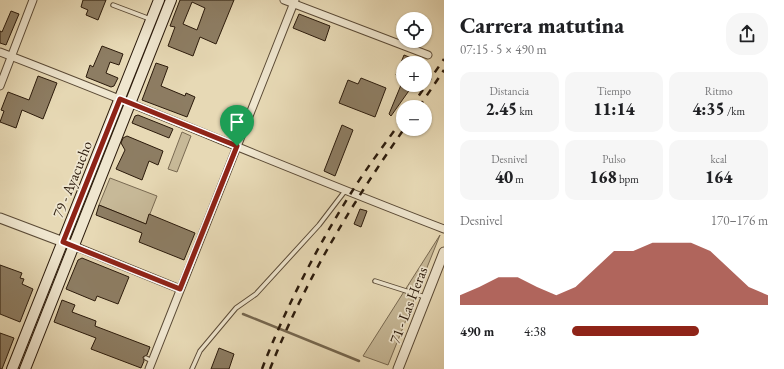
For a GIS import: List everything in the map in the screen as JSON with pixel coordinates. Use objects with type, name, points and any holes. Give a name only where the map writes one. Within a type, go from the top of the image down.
[{"type":"main road","name":"79 - Ayacucho","points":[[12,369],[159,0]]},
{"type":"main road","name":"79 - Ayacucho","points":[[25,369],[132,103],[171,0]]},
{"type":"street","points":[[0,86],[33,0]]},
{"type":"street","points":[[284,0],[295,2],[428,55]]},
{"type":"street","points":[[149,369],[149,359],[180,289],[295,2]]},
{"type":"street","points":[[0,52],[132,103],[345,191],[444,229]]},
{"type":"street","points":[[0,218],[180,289]]},
{"type":"street","name":"71 - Las Heras","points":[[398,369],[444,252]]},
{"type":"lane","points":[[113,5],[151,19]]},
{"type":"lane","points":[[192,369],[200,351],[236,308],[256,294],[319,225],[345,191]]},
{"type":"lane","points":[[375,281],[426,298]]},
{"type":"shaded area","points":[[163,0],[167,0],[129,97],[127,95]]},
{"type":"shaded area","points":[[120,112],[112,132],[112,141],[70,240],[68,238]]},
{"type":"shaded area","points":[[182,132],[191,136],[177,172],[168,169]]},
{"type":"shaded area","points":[[110,178],[157,196],[146,224],[99,205]]},
{"type":"shaded area","points":[[440,235],[388,365],[363,356]]},
{"type":"shaded area","points":[[63,250],[67,252],[21,369],[16,369]]},
{"type":"building","points":[[83,0],[106,0],[98,20],[86,15],[88,10],[81,7]]},
{"type":"building","points":[[180,0],[234,0],[216,44],[200,37],[193,56],[168,46],[175,27],[170,26]],"holes":[[[192,2],[205,8],[197,30],[183,24]]]},
{"type":"building","points":[[11,11],[19,14],[6,45],[0,43],[0,31],[2,32]]},
{"type":"building","points":[[299,14],[330,26],[325,41],[293,28]]},
{"type":"building","points":[[102,46],[123,54],[119,65],[110,62],[106,73],[118,78],[114,86],[111,87],[86,77],[90,65],[93,67]]},
{"type":"building","points":[[156,63],[168,67],[161,86],[185,96],[186,93],[195,97],[187,117],[142,100]]},
{"type":"building","points":[[38,76],[57,83],[43,119],[22,110],[16,128],[0,122],[4,111],[1,110],[8,92],[29,100]]},
{"type":"building","points":[[361,78],[386,88],[375,117],[339,103],[348,80],[358,84]]},
{"type":"building","points":[[398,92],[408,92],[402,100],[396,100],[396,109],[391,116],[389,114]]},
{"type":"building","points":[[138,115],[173,129],[169,138],[132,123],[135,116]]},
{"type":"building","points":[[342,125],[353,130],[335,176],[324,171]]},
{"type":"building","points":[[127,136],[163,151],[158,165],[149,161],[142,180],[116,169],[125,150],[121,143],[123,138]]},
{"type":"building","points":[[99,205],[146,224],[149,214],[195,233],[184,260],[139,242],[142,233],[96,215]]},
{"type":"building","points":[[360,209],[367,211],[361,227],[354,224]]},
{"type":"building","points":[[82,258],[129,277],[118,304],[97,296],[95,301],[66,289],[78,260]]},
{"type":"building","points":[[0,265],[22,273],[20,278],[24,279],[22,284],[33,289],[20,322],[0,314]]},
{"type":"building","points":[[62,300],[75,305],[72,312],[96,321],[95,326],[150,347],[147,355],[143,357],[144,361],[141,368],[91,349],[96,338],[54,322]]},
{"type":"building","points":[[0,333],[14,338],[2,369],[0,369]]},
{"type":"building","points":[[219,348],[234,354],[229,369],[211,369]]},
{"type":"waterway","points":[[243,314],[359,361]]},
{"type":"railway","points":[[416,100],[444,59]]},
{"type":"railway","points":[[424,100],[444,70]]},
{"type":"railway","points":[[262,369],[291,302],[326,234],[357,183],[396,128]]},
{"type":"railway","points":[[270,369],[283,337],[313,275],[347,215],[399,136]]},
{"type":"route","points":[[120,99],[237,146],[180,289],[63,242],[120,99]]}]
